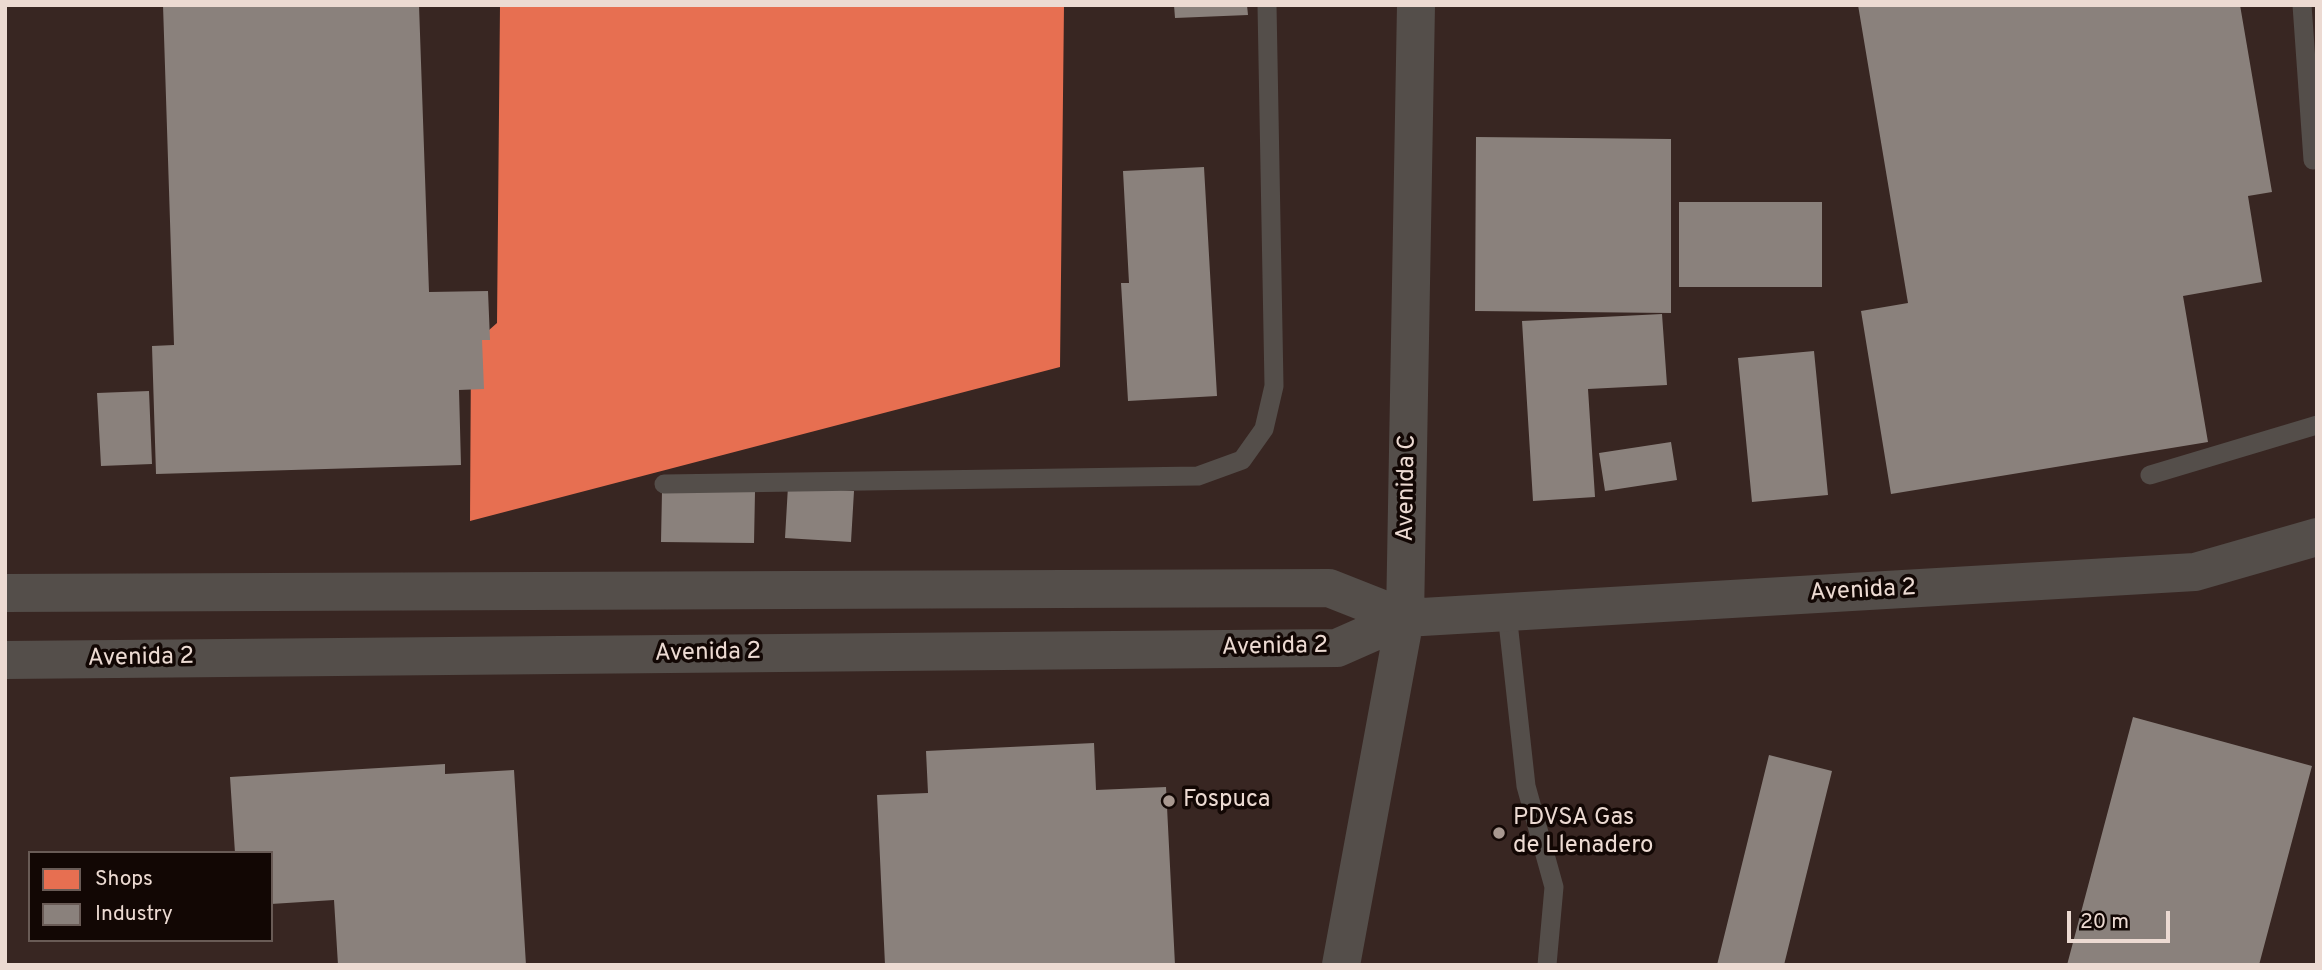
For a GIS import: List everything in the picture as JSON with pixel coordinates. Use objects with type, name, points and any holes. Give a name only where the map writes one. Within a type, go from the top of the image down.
[{"type":"street","name":"Avenida C","points":[[1341,965],[1405,618],[1416,5]]},
{"type":"street","name":"Avenida 2","points":[[5,660],[1337,648],[1405,618],[2195,572],[2317,537]]},
{"type":"street","name":"Avenida 2","points":[[5,593],[1329,588],[1405,618]]},
{"type":"lane","points":[[664,484],[1198,476],[1242,460],[1264,429],[1274,386],[1267,5]]},
{"type":"lane","points":[[2302,5],[2313,159]]},
{"type":"lane","points":[[2150,475],[2317,425]]},
{"type":"lane","points":[[1507,613],[1526,786],[1554,887],[1548,965]]},
{"type":"shaded area","points":[[5,5],[2317,5],[2317,965],[5,965]]},
{"type":"building: Shops","points":[[500,5],[1064,5],[1060,367],[470,521],[471,346],[497,323]]},
{"type":"building: Industry","points":[[163,5],[419,5],[429,292],[488,291],[490,340],[482,340],[484,389],[459,390],[461,465],[156,474],[152,346],[174,345]]},
{"type":"building: Industry","points":[[1174,5],[1247,5],[1248,15],[1175,18]]},
{"type":"building: Industry","points":[[1858,5],[2240,5],[2272,192],[2248,196],[2262,282],[2183,296],[2208,442],[1891,494],[1861,311],[1908,303]]},
{"type":"building: Industry","points":[[1476,137],[1671,139],[1671,313],[1475,311]]},
{"type":"building: Industry","points":[[1204,167],[1217,396],[1128,401],[1121,283],[1129,283],[1123,171]]},
{"type":"building: Industry","points":[[1679,202],[1822,202],[1822,287],[1679,287]]},
{"type":"building: Industry","points":[[1662,314],[1667,385],[1588,389],[1595,497],[1533,501],[1522,321]]},
{"type":"building: Industry","points":[[1814,351],[1828,495],[1752,502],[1738,358]]},
{"type":"building: Industry","points":[[149,391],[152,464],[101,466],[97,393]]},
{"type":"building: Industry","points":[[1671,442],[1677,480],[1605,491],[1599,453]]},
{"type":"building: Industry","points":[[788,486],[854,491],[851,542],[785,538]]},
{"type":"building: Industry","points":[[662,491],[755,492],[754,543],[661,542]]},
{"type":"building: Industry","points":[[2133,717],[2312,766],[2259,965],[2067,965]]},
{"type":"building: Industry","points":[[1094,743],[1096,790],[1166,787],[1175,965],[885,965],[877,795],[928,793],[926,751]]},
{"type":"building: Industry","points":[[1769,755],[1832,771],[1784,965],[1717,965]]},
{"type":"building: Industry","points":[[445,764],[445,774],[514,770],[526,965],[338,965],[334,900],[273,904],[273,851],[235,851],[230,777]]},
{"type":"place","name":"Fospuca","points":[[1169,801]]},
{"type":"place","name":"PDVSA Gas de Llenadero","points":[[1499,833]]}]
